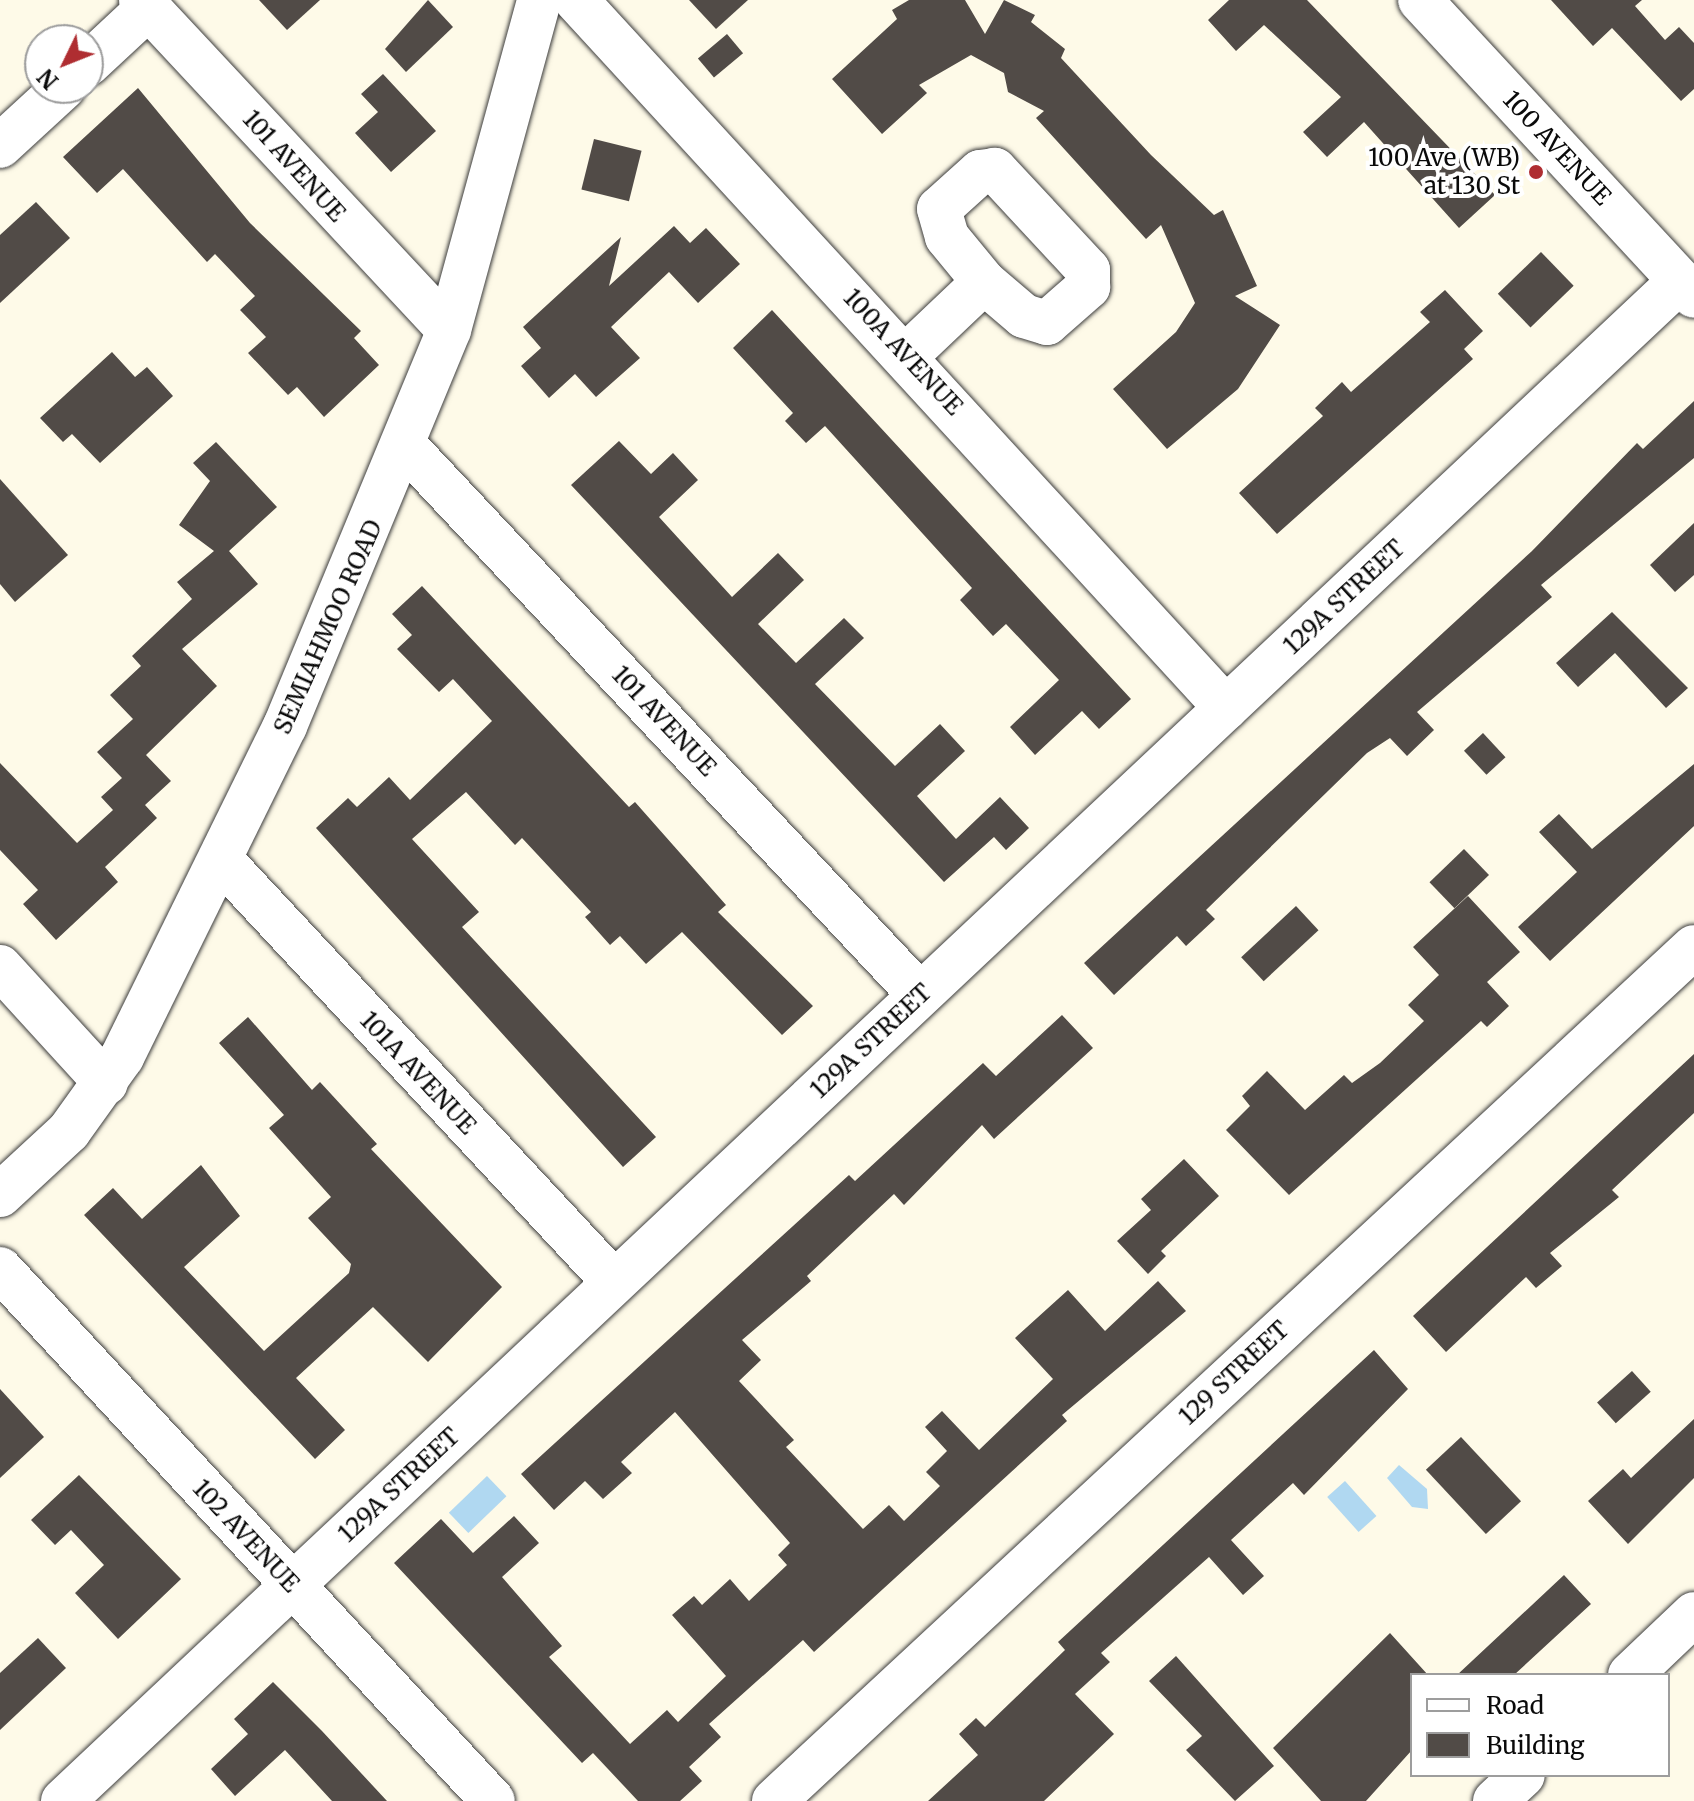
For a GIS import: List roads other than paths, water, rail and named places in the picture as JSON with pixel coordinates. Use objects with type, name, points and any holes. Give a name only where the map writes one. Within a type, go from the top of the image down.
[{"type":"street","name":"SEMIAHMOO ROAD","points":[[0,1195],[69,1131],[106,1083],[223,862],[406,447],[449,330],[539,0]]},
{"type":"street","name":"100A AVENUE","points":[[576,0],[907,355],[1226,708]]},
{"type":"street","name":"100 AVENUE","points":[[1425,2],[1687,289]]},
{"type":"street","name":"101 AVENUE","points":[[145,4],[449,330]]},
{"type":"street","points":[[104,47],[145,4]]},
{"type":"street","points":[[0,146],[46,104]]},
{"type":"street","points":[[907,355],[984,282]]},
{"type":"street","name":"129A STREET","points":[[63,1801],[1226,708],[1687,289]]},
{"type":"street","name":"101 AVENUE","points":[[406,447],[920,995]]},
{"type":"street","name":"101A AVENUE","points":[[223,862],[614,1282]]},
{"type":"street","name":"129 STREET","points":[[774,1801],[1694,947]]},
{"type":"street","points":[[0,967],[106,1083]]},
{"type":"street","name":"102 AVENUE","points":[[0,1269],[493,1801]]},
{"type":"street","points":[[1632,1673],[1694,1614]]},
{"type":"street","points":[[1495,1801],[1521,1777]]},
{"type":"water","points":[[1399,1465],[1427,1489],[1428,1509],[1412,1507],[1387,1478]]},
{"type":"water","points":[[487,1476],[506,1496],[468,1533],[449,1513]]},
{"type":"water","points":[[1345,1481],[1376,1516],[1359,1532],[1327,1497]]},
{"type":"place","name":"100 Ave (WB) at 130 St","points":[[1536,172]]}]
